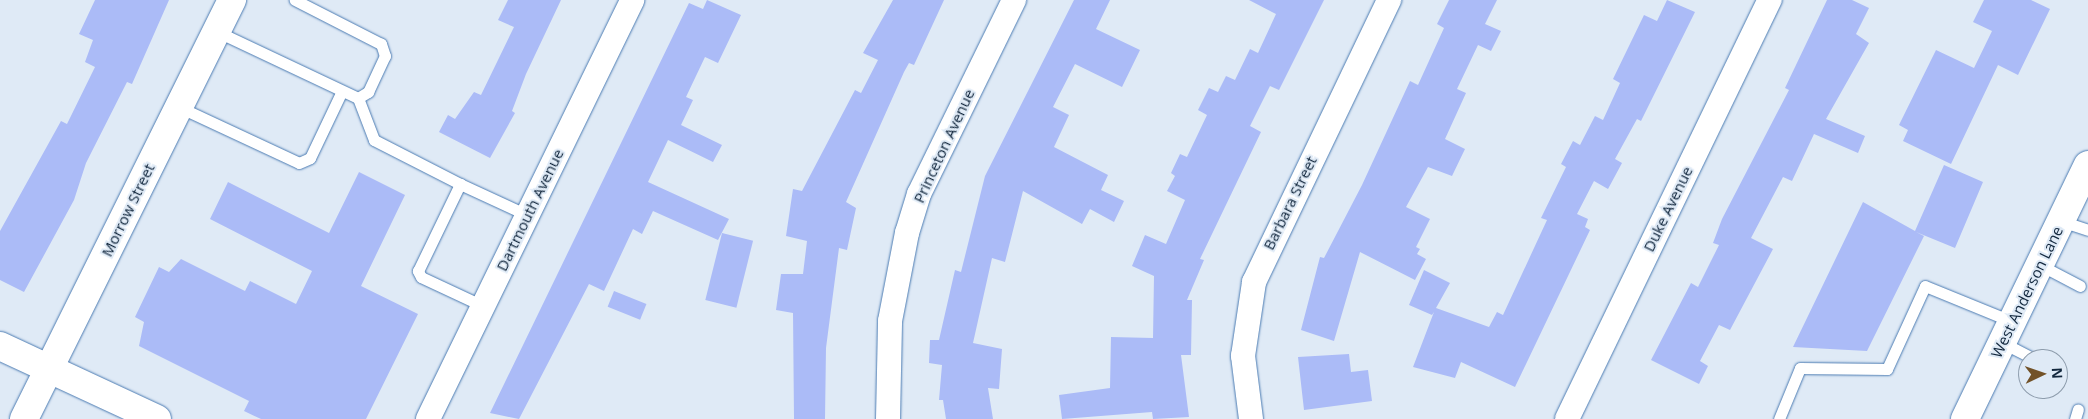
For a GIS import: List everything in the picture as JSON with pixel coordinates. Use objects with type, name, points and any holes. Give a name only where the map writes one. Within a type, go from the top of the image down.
[{"type":"street","name":"Morrow Street","points":[[24,419],[232,0]]},
{"type":"street","name":"Dartmouth Avenue","points":[[428,419],[632,0]]},
{"type":"street","name":"Princeton Avenue","points":[[888,419],[890,321],[907,233],[919,194],[1014,0]]},
{"type":"street","name":"Barbara Street","points":[[1252,419],[1243,356],[1254,282],[1389,0]]},
{"type":"street","name":"Duke Avenue","points":[[1566,419],[1770,0]]},
{"type":"street","name":"West Anderson Lane","points":[[1965,419],[2088,165]]},
{"type":"street","points":[[0,346],[158,419]]},
{"type":"lane","points":[[295,0],[381,44],[385,56],[368,92],[358,98]]},
{"type":"lane","points":[[216,32],[358,98]]},
{"type":"lane","points":[[179,107],[299,163],[310,158],[342,91]]},
{"type":"lane","points":[[358,98],[365,126],[380,145],[527,216]]},
{"type":"lane","points":[[460,184],[418,271],[421,277],[483,306]]},
{"type":"lane","points":[[2061,221],[2088,230]]},
{"type":"lane","points":[[2040,265],[2080,286]]},
{"type":"lane","points":[[1779,419],[1800,368],[1888,369],[1925,286],[2008,333],[2025,349]]},
{"type":"building","points":[[95,0],[169,0],[132,84],[127,82],[86,163],[74,200],[24,292],[0,280],[0,231],[61,121],[67,124],[95,67],[85,62],[93,40],[79,34]]},
{"type":"building","points":[[508,0],[561,0],[526,74],[512,111],[515,113],[490,158],[439,132],[448,115],[455,119],[474,92],[481,95],[514,27],[498,20]]},
{"type":"building","points":[[707,0],[741,15],[718,63],[705,57],[686,97],[693,100],[681,125],[722,145],[713,162],[668,140],[648,182],[729,219],[718,240],[653,211],[642,234],[633,229],[604,291],[589,284],[519,419],[490,413],[689,3],[703,9]]},
{"type":"building","points":[[893,0],[944,0],[914,65],[909,63],[904,72],[846,202],[856,208],[847,250],[839,248],[826,348],[825,419],[794,419],[793,313],[776,310],[781,274],[803,274],[807,241],[786,236],[793,189],[802,191],[855,90],[861,93],[878,60],[863,53]]},
{"type":"building","points":[[1074,0],[1110,0],[1096,29],[1140,50],[1122,87],[1075,64],[1053,107],[1069,115],[1054,147],[1108,175],[1101,190],[1124,201],[1114,222],[1090,209],[1082,224],[1023,191],[1005,262],[992,258],[973,343],[1002,349],[999,389],[988,388],[993,419],[946,419],[943,400],[939,400],[942,365],[929,363],[930,340],[939,340],[955,270],[961,272],[985,176]]},
{"type":"building","points":[[1249,0],[1324,0],[1279,90],[1270,86],[1250,126],[1261,132],[1200,259],[1204,260],[1187,300],[1192,300],[1191,355],[1181,355],[1189,417],[1153,419],[1152,412],[1062,419],[1059,395],[1110,388],[1111,337],[1153,338],[1154,276],[1132,266],[1145,235],[1166,244],[1185,200],[1167,191],[1175,176],[1171,173],[1180,154],[1187,157],[1207,115],[1198,110],[1209,88],[1218,92],[1226,76],[1235,80],[1250,49],[1258,53],[1276,14]]},
{"type":"building","points":[[1449,0],[1497,0],[1485,24],[1501,31],[1491,51],[1478,45],[1457,89],[1466,93],[1445,139],[1465,149],[1452,176],[1428,167],[1406,207],[1430,219],[1416,247],[1420,249],[1417,254],[1426,259],[1415,280],[1360,252],[1334,341],[1301,330],[1320,257],[1324,258],[1362,185],[1410,81],[1418,85],[1444,28],[1437,24]]},
{"type":"building","points":[[1667,0],[1695,12],[1641,121],[1637,119],[1615,159],[1622,163],[1608,189],[1594,181],[1577,214],[1588,219],[1585,227],[1590,230],[1515,387],[1461,362],[1455,378],[1413,367],[1434,312],[1432,315],[1409,305],[1424,270],[1450,283],[1436,308],[1489,327],[1497,312],[1503,315],[1547,220],[1541,218],[1566,167],[1561,164],[1573,141],[1580,145],[1595,116],[1603,120],[1620,83],[1613,79],[1644,15],[1657,21]]},
{"type":"building","points":[[1827,0],[1852,0],[1869,8],[1856,34],[1869,43],[1826,119],[1865,136],[1858,153],[1814,134],[1792,181],[1783,177],[1751,238],[1773,249],[1730,330],[1719,325],[1700,361],[1708,366],[1699,384],[1651,360],[1691,283],[1698,287],[1719,245],[1713,243],[1722,219],[1789,90],[1785,88]]},
{"type":"building","points":[[1984,0],[2031,0],[2050,9],[2018,75],[1998,65],[1951,164],[1903,141],[1908,130],[1899,125],[1936,50],[1974,68],[1992,31],[1973,22]]},
{"type":"building","points":[[1944,165],[1983,182],[1955,248],[1916,232],[1924,236],[1867,351],[1793,347],[1863,202],[1915,231]]},
{"type":"building","points":[[359,172],[405,195],[361,286],[418,314],[366,419],[261,419],[244,411],[249,401],[139,346],[144,322],[135,317],[159,267],[169,272],[181,259],[245,291],[250,281],[296,304],[312,271],[210,219],[228,182],[329,233]]},
{"type":"building","points":[[722,233],[753,241],[736,308],[705,300]]},
{"type":"building","points":[[614,291],[646,304],[640,320],[608,307]]},
{"type":"building","points":[[1349,354],[1351,372],[1368,370],[1372,401],[1304,410],[1298,357]]}]
